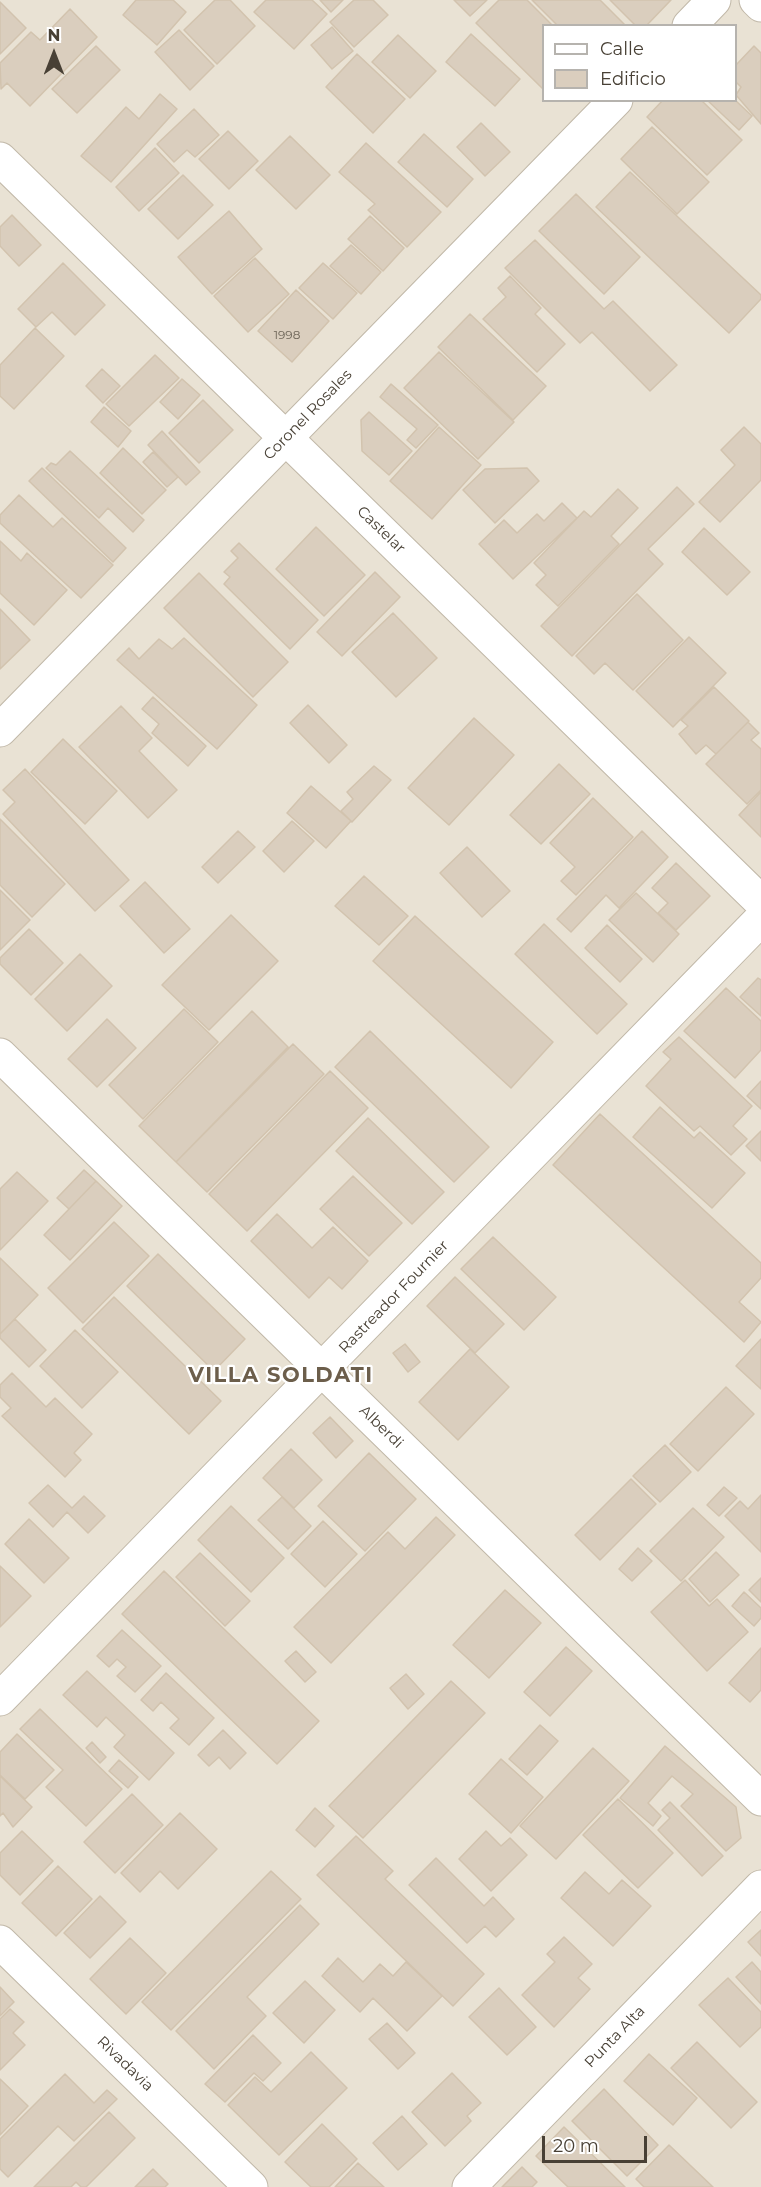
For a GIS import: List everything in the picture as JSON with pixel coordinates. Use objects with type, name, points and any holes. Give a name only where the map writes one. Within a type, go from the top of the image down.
[{"type":"street","points":[[691,24],[714,0]]},
{"type":"street","points":[[756,0],[761,5]]},
{"type":"street","name":"Coronel Rosales","points":[[0,730],[614,102]]},
{"type":"street","name":"Castelar","points":[[0,159],[761,902]]},
{"type":"street","name":"Rastreador Fournier","points":[[0,1699],[761,919]]},
{"type":"street","name":"Alberdi","points":[[0,1055],[761,1799]]},
{"type":"street","name":"Punta Alta","points":[[469,2187],[761,1887]]},
{"type":"street","name":"Rivadavia","points":[[0,1942],[251,2187]]},
{"type":"shaded area","points":[[0,0],[761,0],[761,2187],[0,2187]]},
{"type":"building","points":[[136,0],[173,0],[186,12],[157,45],[123,15]]},
{"type":"building","points":[[215,0],[230,0],[255,26],[217,64],[184,30]]},
{"type":"building","points":[[266,0],[312,0],[327,14],[294,49],[254,12]]},
{"type":"building","points":[[320,0],[343,0],[331,12]]},
{"type":"building","points":[[354,0],[373,0],[388,15],[354,47],[330,22]]},
{"type":"building","points":[[454,0],[487,0],[470,16]]},
{"type":"building","points":[[499,0],[527,0],[551,24],[542,24],[542,88],[476,23]]},
{"type":"building","points":[[532,0],[600,0],[624,24],[556,24]]},
{"type":"building","points":[[610,0],[671,0],[648,24],[634,24]]},
{"type":"building","points":[[0,2],[26,28],[0,54]]},
{"type":"building","points":[[70,9],[97,37],[30,106],[7,83],[1,89],[0,63],[31,32],[40,40]]},
{"type":"building","points":[[332,27],[353,51],[332,69],[311,45]]},
{"type":"building","points":[[179,30],[214,66],[190,90],[155,52]]},
{"type":"building","points":[[471,34],[520,79],[495,106],[446,62]]},
{"type":"building","points":[[398,35],[436,71],[410,98],[372,62]]},
{"type":"building","points":[[96,46],[120,70],[77,113],[52,89]]},
{"type":"building","points":[[754,46],[761,53],[761,124],[737,96],[741,87],[737,83],[737,64]]},
{"type":"building","points":[[357,54],[405,99],[373,133],[326,87]]},
{"type":"building","points":[[160,94],[177,109],[111,182],[81,156],[126,107],[139,119]]},
{"type":"building","points":[[661,102],[703,102],[742,140],[707,175],[647,117]]},
{"type":"building","points":[[709,102],[737,102],[752,116],[739,130]]},
{"type":"building","points":[[194,109],[219,135],[195,157],[187,150],[174,162],[157,144]]},
{"type":"building","points":[[481,123],[510,152],[485,176],[457,147]]},
{"type":"building","points":[[652,127],[709,182],[677,214],[621,159]]},
{"type":"building","points":[[228,131],[258,161],[229,189],[199,159]]},
{"type":"building","points":[[424,134],[473,179],[447,207],[398,162]]},
{"type":"building","points":[[290,136],[330,175],[296,209],[256,170]]},
{"type":"building","points":[[366,143],[441,212],[407,247],[368,210],[375,204],[339,172]]},
{"type":"building","points":[[155,148],[179,173],[139,211],[116,187]]},
{"type":"building","points":[[630,172],[761,295],[761,299],[729,333],[596,207]]},
{"type":"building","points":[[183,175],[213,205],[178,239],[148,209]]},
{"type":"building","points":[[576,194],[640,257],[604,294],[539,231]]},
{"type":"building","points":[[229,211],[262,249],[212,294],[178,257]]},
{"type":"building","points":[[12,215],[41,245],[19,266],[0,246],[0,227]]},
{"type":"building","points":[[370,216],[404,248],[383,271],[348,239]]},
{"type":"building","points":[[535,240],[604,309],[613,301],[677,365],[650,391],[592,332],[580,343],[505,268]]},
{"type":"building","points":[[351,245],[381,272],[361,294],[330,266]]},
{"type":"building","points":[[255,258],[289,294],[248,332],[214,296]]},
{"type":"building","points":[[63,263],[105,305],[75,335],[52,312],[36,327],[18,309]]},
{"type":"building","points":[[323,263],[357,293],[333,319],[299,288]]},
{"type":"building","points":[[510,276],[541,308],[535,314],[565,344],[537,372],[483,319],[506,297],[498,288]]},
{"type":"building","points":[[296,290],[329,321],[292,362],[258,331]]},
{"type":"building","points":[[470,314],[546,386],[513,420],[438,347]]},
{"type":"building","points":[[35,328],[64,356],[14,409],[0,396],[0,365]]},
{"type":"building","points":[[439,352],[514,422],[478,459],[404,388]]},
{"type":"building","points":[[155,355],[179,378],[129,426],[106,404]]},
{"type":"building","points":[[102,369],[120,386],[103,403],[86,386]]},
{"type":"building","points":[[182,379],[200,395],[178,419],[160,402]]},
{"type":"building","points":[[391,384],[438,425],[416,448],[407,440],[417,429],[380,397]]},
{"type":"building","points":[[203,400],[233,430],[199,463],[169,433]]},
{"type":"building","points":[[104,407],[131,431],[118,447],[91,422]]},
{"type":"building","points":[[369,412],[412,451],[389,475],[362,451],[361,420]]},
{"type":"building","points":[[439,427],[481,465],[432,519],[390,481]]},
{"type":"building","points":[[744,427],[761,444],[761,480],[720,522],[699,502],[735,465],[721,450]]},
{"type":"building","points":[[162,431],[200,472],[186,485],[148,445]]},
{"type":"building","points":[[123,448],[166,490],[142,514],[100,473]]},
{"type":"building","points":[[70,451],[144,520],[133,532],[108,508],[99,518],[46,468],[51,463],[56,465]]},
{"type":"building","points":[[153,452],[178,477],[167,487],[143,462]]},
{"type":"building","points":[[42,468],[126,548],[113,562],[29,481]]},
{"type":"building","points":[[527,468],[539,481],[495,523],[463,490],[485,469]]},
{"type":"building","points":[[677,487],[694,504],[648,549],[663,564],[572,656],[541,626]]},
{"type":"building","points":[[618,489],[638,508],[611,536],[619,544],[558,606],[536,585],[546,575],[534,563],[584,511],[591,517]]},
{"type":"building","points":[[19,495],[53,527],[62,518],[113,565],[81,598],[0,523],[0,515]]},
{"type":"building","points":[[562,503],[577,518],[513,579],[479,544],[504,520],[517,533],[537,514],[544,521]]},
{"type":"building","points":[[316,527],[365,575],[324,616],[276,569]]},
{"type":"building","points":[[704,528],[750,572],[727,595],[682,552]]},
{"type":"building","points":[[0,541],[21,561],[27,553],[67,590],[34,625],[0,593]]},
{"type":"building","points":[[239,543],[318,620],[290,649],[224,584],[230,577],[224,572],[238,558],[231,551]]},
{"type":"building","points":[[375,572],[400,597],[342,656],[317,632]]},
{"type":"building","points":[[199,573],[288,662],[253,697],[164,608]]},
{"type":"building","points":[[637,594],[683,640],[633,690],[605,663],[594,674],[576,656]]},
{"type":"building","points":[[0,609],[30,640],[0,669]]},
{"type":"building","points":[[393,613],[437,658],[396,697],[352,652]]},
{"type":"building","points":[[689,637],[726,673],[673,727],[636,691]]},
{"type":"building","points":[[184,638],[257,705],[217,749],[117,660],[129,648],[139,659],[159,639],[172,649]]},
{"type":"building","points":[[714,687],[749,721],[716,754],[706,745],[696,754],[679,734],[688,726],[681,720]]},
{"type":"building","points":[[153,697],[206,746],[188,766],[152,733],[159,724],[142,709]]},
{"type":"building","points":[[308,705],[347,745],[329,763],[290,723]]},
{"type":"building","points":[[121,706],[152,738],[139,751],[177,790],[148,818],[79,747]]},
{"type":"building","points":[[474,718],[514,755],[449,825],[408,788]]},
{"type":"building","points":[[748,722],[759,733],[751,740],[761,749],[761,790],[747,804],[706,764]]},
{"type":"building","points":[[63,739],[117,791],[85,824],[31,772]]},
{"type":"building","points":[[559,764],[590,794],[541,844],[510,815]]},
{"type":"building","points":[[374,766],[391,780],[352,822],[341,811],[353,799],[347,792]]},
{"type":"building","points":[[25,769],[129,880],[95,911],[3,814],[15,802],[3,790]]},
{"type":"building","points":[[311,786],[351,821],[326,848],[287,813]]},
{"type":"building","points":[[761,792],[761,837],[739,815]]},
{"type":"building","points":[[593,798],[633,837],[576,895],[561,881],[575,867],[550,843]]},
{"type":"building","points":[[0,819],[65,884],[32,917],[0,885]]},
{"type":"building","points":[[292,821],[314,841],[284,872],[263,851]]},
{"type":"building","points":[[238,831],[255,847],[218,883],[202,867]]},
{"type":"building","points":[[642,831],[668,857],[619,908],[606,895],[571,932],[557,919]]},
{"type":"building","points":[[467,847],[510,891],[482,917],[440,873]]},
{"type":"building","points":[[676,863],[710,896],[676,930],[658,913],[668,903],[652,888]]},
{"type":"building","points":[[364,876],[408,916],[379,945],[335,906]]},
{"type":"building","points":[[145,882],[190,929],[164,953],[120,906]]},
{"type":"building","points":[[0,890],[30,920],[0,950]]},
{"type":"building","points":[[636,893],[679,934],[653,962],[609,920]]},
{"type":"building","points":[[231,915],[278,961],[209,1030],[162,985]]},
{"type":"building","points":[[415,916],[553,1042],[511,1088],[373,961]]},
{"type":"building","points":[[544,924],[627,1004],[597,1034],[515,954]]},
{"type":"building","points":[[607,925],[642,959],[620,982],[585,948]]},
{"type":"building","points":[[29,929],[63,963],[31,995],[0,964],[0,958]]},
{"type":"building","points":[[80,954],[112,986],[67,1031],[35,999]]},
{"type":"building","points":[[758,978],[761,980],[761,1016],[740,997]]},
{"type":"building","points":[[726,988],[761,1021],[761,1050],[735,1078],[684,1031]]},
{"type":"building","points":[[184,1009],[218,1042],[143,1119],[109,1085]]},
{"type":"building","points":[[252,1011],[288,1047],[176,1162],[139,1126]]},
{"type":"building","points":[[107,1019],[136,1048],[97,1087],[68,1059]]},
{"type":"building","points":[[370,1031],[489,1147],[454,1182],[335,1067]]},
{"type":"building","points":[[679,1037],[752,1106],[733,1126],[747,1139],[731,1155],[700,1126],[694,1131],[646,1086],[671,1059],[663,1052]]},
{"type":"building","points":[[293,1044],[324,1074],[207,1192],[176,1162]]},
{"type":"building","points":[[330,1071],[368,1108],[247,1231],[209,1194]]},
{"type":"building","points":[[761,1081],[761,1109],[747,1096]]},
{"type":"building","points":[[660,1107],[694,1138],[700,1132],[745,1173],[712,1208],[633,1137]]},
{"type":"building","points":[[600,1114],[761,1263],[761,1278],[739,1302],[761,1322],[744,1342],[553,1165]]},
{"type":"building","points":[[368,1118],[444,1192],[412,1224],[336,1151]]},
{"type":"building","points":[[761,1131],[761,1161],[746,1146]]},
{"type":"building","points":[[84,1170],[96,1181],[69,1209],[57,1198]]},
{"type":"building","points":[[17,1172],[48,1201],[0,1250],[0,1189]]},
{"type":"building","points":[[353,1176],[402,1223],[369,1256],[320,1209]]},
{"type":"building","points":[[96,1181],[122,1206],[70,1260],[44,1235]]},
{"type":"building","points":[[277,1214],[312,1248],[333,1227],[368,1261],[342,1289],[329,1277],[309,1298],[251,1241]]},
{"type":"building","points":[[114,1222],[149,1256],[83,1323],[48,1288]]},
{"type":"building","points":[[493,1237],[556,1297],[524,1330],[461,1269]]},
{"type":"building","points":[[158,1254],[245,1339],[214,1371],[127,1286]]},
{"type":"building","points":[[0,1258],[38,1295],[0,1334]]},
{"type":"building","points":[[455,1277],[504,1324],[475,1353],[427,1306]]},
{"type":"building","points":[[114,1297],[221,1401],[189,1434],[82,1329]]},
{"type":"building","points":[[15,1319],[46,1350],[29,1367],[0,1338],[0,1334]]},
{"type":"building","points":[[75,1330],[118,1372],[82,1408],[40,1366]]},
{"type":"building","points":[[761,1339],[761,1389],[736,1366]]},
{"type":"building","points":[[405,1344],[420,1362],[408,1372],[393,1353]]},
{"type":"building","points":[[470,1349],[509,1387],[458,1440],[419,1402]]},
{"type":"building","points":[[12,1373],[46,1407],[55,1398],[92,1434],[74,1453],[81,1460],[65,1477],[2,1416],[11,1408],[0,1397],[0,1385]]},
{"type":"building","points":[[726,1387],[754,1414],[698,1471],[670,1444]]},
{"type":"building","points":[[330,1417],[353,1441],[336,1458],[313,1433]]},
{"type":"building","points":[[665,1445],[691,1472],[660,1502],[633,1476]]},
{"type":"building","points":[[291,1449],[322,1480],[294,1508],[263,1478]]},
{"type":"building","points":[[369,1453],[416,1499],[365,1551],[318,1506]]},
{"type":"building","points":[[631,1479],[656,1504],[600,1560],[575,1535]]},
{"type":"building","points":[[48,1485],[72,1508],[84,1496],[105,1516],[88,1533],[67,1512],[53,1527],[29,1503]]},
{"type":"building","points":[[724,1487],[737,1498],[719,1516],[707,1505]]},
{"type":"building","points":[[761,1495],[761,1552],[725,1516],[740,1501],[748,1509]]},
{"type":"building","points":[[282,1497],[311,1526],[288,1549],[258,1520]]},
{"type":"building","points":[[231,1506],[284,1558],[251,1592],[198,1540]]},
{"type":"building","points":[[693,1508],[724,1537],[681,1581],[650,1551]]},
{"type":"building","points":[[436,1517],[455,1535],[331,1663],[294,1627],[388,1532],[405,1549]]},
{"type":"building","points":[[29,1519],[69,1558],[44,1583],[5,1544]]},
{"type":"building","points":[[323,1521],[357,1554],[325,1587],[291,1554]]},
{"type":"building","points":[[638,1548],[652,1561],[632,1581],[619,1569]]},
{"type":"building","points":[[716,1552],[739,1575],[710,1602],[689,1579]]},
{"type":"building","points":[[200,1553],[250,1601],[225,1626],[176,1577]]},
{"type":"building","points":[[0,1566],[31,1596],[0,1627]]},
{"type":"building","points":[[164,1571],[319,1721],[277,1764],[122,1614]]},
{"type":"building","points":[[761,1578],[761,1602],[749,1590]]},
{"type":"building","points":[[685,1580],[709,1606],[717,1599],[748,1632],[707,1671],[651,1612]]},
{"type":"building","points":[[505,1590],[541,1623],[489,1678],[453,1645]]},
{"type":"building","points":[[744,1592],[761,1608],[761,1618],[754,1626],[732,1606]]},
{"type":"building","points":[[122,1630],[161,1666],[135,1692],[117,1676],[126,1667],[117,1659],[109,1667],[97,1656]]},
{"type":"building","points":[[566,1647],[592,1671],[550,1716],[524,1692]]},
{"type":"building","points":[[761,1648],[761,1690],[750,1702],[729,1683]]},
{"type":"building","points":[[296,1651],[316,1672],[305,1682],[285,1661]]},
{"type":"building","points":[[87,1671],[174,1753],[149,1780],[114,1747],[125,1735],[106,1717],[97,1727],[63,1695]]},
{"type":"building","points":[[166,1673],[214,1718],[189,1745],[170,1728],[179,1719],[161,1702],[153,1711],[141,1700]]},
{"type":"building","points":[[406,1674],[424,1694],[408,1709],[390,1688]]},
{"type":"building","points":[[451,1681],[485,1713],[363,1838],[329,1806]]},
{"type":"building","points":[[40,1709],[122,1789],[86,1826],[46,1787],[63,1770],[20,1729]]},
{"type":"building","points":[[540,1725],[558,1741],[527,1775],[509,1759]]},
{"type":"building","points":[[223,1730],[246,1753],[230,1769],[219,1757],[209,1766],[198,1755]]},
{"type":"building","points":[[17,1734],[54,1770],[25,1799],[0,1775],[0,1752]]},
{"type":"building","points":[[92,1742],[106,1757],[100,1763],[86,1748]]},
{"type":"building","points":[[665,1746],[736,1807],[741,1838],[726,1851],[681,1806],[693,1794],[672,1776],[648,1803],[661,1816],[653,1826],[620,1798]]},
{"type":"building","points":[[593,1748],[629,1781],[556,1859],[520,1826]]},
{"type":"building","points":[[501,1759],[543,1797],[511,1833],[469,1794]]},
{"type":"building","points":[[119,1760],[138,1777],[128,1788],[109,1771]]},
{"type":"building","points":[[0,1776],[32,1807],[13,1827],[3,1813],[0,1816]]},
{"type":"building","points":[[132,1794],[163,1825],[115,1873],[84,1842]]},
{"type":"building","points":[[618,1799],[673,1853],[638,1888],[583,1835]]},
{"type":"building","points":[[670,1802],[723,1856],[702,1876],[658,1830],[670,1818],[662,1810]]},
{"type":"building","points":[[315,1808],[334,1826],[315,1847],[296,1830]]},
{"type":"building","points":[[180,1813],[217,1849],[178,1889],[160,1871],[140,1892],[121,1873]]},
{"type":"building","points":[[22,1831],[53,1861],[20,1895],[0,1875],[0,1853]]},
{"type":"building","points":[[486,1831],[501,1846],[510,1838],[527,1855],[491,1891],[459,1859]]},
{"type":"building","points":[[356,1836],[393,1871],[385,1879],[484,1974],[453,2006],[317,1875]]},
{"type":"building","points":[[436,1858],[484,1906],[493,1897],[514,1919],[496,1937],[485,1926],[467,1943],[409,1885]]},
{"type":"building","points":[[58,1866],[92,1899],[56,1936],[22,1903]]},
{"type":"building","points":[[271,1871],[301,1899],[171,2030],[142,2002]]},
{"type":"building","points":[[585,1872],[609,1894],[622,1880],[651,1906],[613,1946],[561,1898]]},
{"type":"building","points":[[100,1896],[126,1922],[90,1958],[64,1933]]},
{"type":"building","points":[[300,1905],[319,1924],[247,1997],[266,2016],[214,2069],[176,2031]]},
{"type":"building","points":[[761,1930],[761,1956],[748,1942]]},
{"type":"building","points":[[564,1937],[592,1964],[578,1978],[590,1989],[554,2027],[522,1995],[555,1962],[547,1954]]},
{"type":"building","points":[[130,1938],[166,1973],[126,2014],[90,1979]]},
{"type":"building","points":[[338,1958],[363,1982],[380,1964],[393,1976],[406,1962],[442,1996],[407,2031],[373,1998],[360,2012],[322,1976]]},
{"type":"building","points":[[752,1962],[761,1972],[761,2004],[736,1977]]},
{"type":"building","points":[[728,1978],[761,2012],[761,2027],[740,2047],[699,2005]]},
{"type":"building","points":[[305,1981],[335,2010],[304,2043],[273,2013]]},
{"type":"building","points":[[0,1987],[14,2002],[0,2016]]},
{"type":"building","points":[[499,1988],[536,2027],[507,2055],[469,2017]]},
{"type":"building","points":[[10,2009],[24,2022],[13,2033],[25,2045],[0,2070],[0,2019]]},
{"type":"building","points":[[387,2023],[415,2053],[398,2069],[369,2039]]},
{"type":"building","points":[[253,2035],[281,2063],[263,2081],[254,2073],[225,2102],[205,2084]]},
{"type":"building","points":[[697,2042],[757,2102],[731,2128],[671,2068]]},
{"type":"building","points":[[311,2052],[347,2088],[279,2155],[228,2105],[255,2077],[271,2092]]},
{"type":"building","points":[[649,2054],[697,2098],[673,2125],[624,2081]]},
{"type":"building","points":[[452,2073],[481,2103],[467,2116],[471,2121],[445,2146],[412,2112]]},
{"type":"building","points":[[65,2074],[94,2103],[107,2090],[117,2099],[74,2141],[58,2126],[8,2177],[0,2169],[0,2139]]},
{"type":"building","points":[[0,2079],[28,2106],[0,2135]]},
{"type":"building","points":[[604,2089],[658,2145],[627,2176],[572,2121]]},
{"type":"building","points":[[109,2112],[135,2138],[86,2187],[81,2187],[76,2182],[71,2187],[34,2187]]},
{"type":"building","points":[[402,2116],[427,2144],[398,2170],[373,2143]]},
{"type":"building","points":[[322,2124],[357,2159],[329,2187],[311,2187],[285,2162]]},
{"type":"building","points":[[564,2127],[625,2187],[568,2187],[536,2156]]},
{"type":"building","points":[[669,2145],[713,2187],[644,2187],[636,2179]]},
{"type":"building","points":[[358,2163],[384,2187],[335,2187]]},
{"type":"building","points":[[522,2167],[537,2182],[532,2187],[502,2187]]},
{"type":"building","points":[[153,2169],[168,2184],[165,2187],[135,2187]]},
{"type":"district","name":"VILLA SOLDATI","points":[[281,1376]]}]
